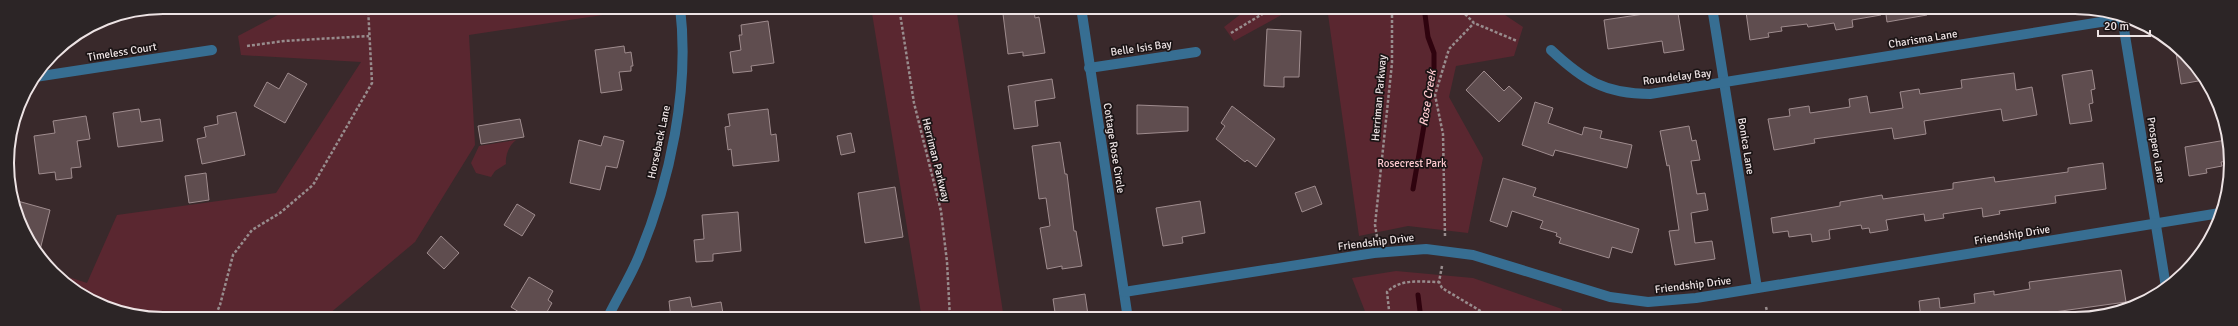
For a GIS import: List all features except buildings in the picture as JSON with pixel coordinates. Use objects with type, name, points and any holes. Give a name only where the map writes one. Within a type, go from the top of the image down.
[{"type":"street","name":"Horseback Lane","points":[[611,312],[639,257],[667,173],[679,105],[683,32],[681,14]]},
{"type":"street","name":"Cottage Rose Circle","points":[[1082,14],[1127,312]]},
{"type":"street","name":"Bonica Lane","points":[[1713,14],[1757,288]]},
{"type":"street","name":"Charisma Lane","points":[[1724,83],[2115,19]]},
{"type":"street","name":"Prospero Lane","points":[[2125,23],[2165,282]]},
{"type":"street","name":"Timeless Court","points":[[42,76],[212,50]]},
{"type":"street","name":"Roundelay Bay","points":[[1551,50],[1575,72],[1587,80],[1617,91],[1650,94],[1724,83]]},
{"type":"street","name":"Belle Isis Bay","points":[[1089,68],[1196,52]]},
{"type":"street","name":"Friendship Drive","points":[[1124,292],[1408,249],[1443,250],[1473,255],[1596,293],[1628,300],[1680,300],[2215,214]]},
{"type":"path","points":[[217,312],[233,255],[252,230],[280,213],[313,185],[372,82],[368,14]]},
{"type":"path","name":"Herriman Parkway","points":[[901,14],[914,103],[941,211],[947,262],[950,312]]},
{"type":"path","points":[[1231,33],[1262,14]]},
{"type":"path","name":"Herriman Parkway","points":[[1377,237],[1375,225],[1392,63],[1392,14]]},
{"type":"path","points":[[1465,14],[1474,23],[1517,41]]},
{"type":"path","points":[[1445,236],[1443,134],[1435,95],[1449,49],[1474,23]]},
{"type":"path","points":[[247,46],[284,40],[369,36]]},
{"type":"path","points":[[1442,266],[1439,282],[1442,288],[1482,312]]},
{"type":"path","points":[[1389,312],[1387,292],[1394,285],[1404,282],[1439,282]]},
{"type":"path","points":[[1766,307],[1767,312]]},
{"type":"green space","points":[[280,14],[609,14],[469,35],[475,145],[415,242],[331,312],[153,312],[124,307],[106,301],[88,292],[67,276],[87,283],[117,215],[276,193],[361,62],[241,55],[238,36]]},
{"type":"green space","points":[[872,14],[957,14],[1003,312],[921,312]]},
{"type":"green space","points":[[1241,14],[1283,14],[1234,41],[1224,27]]},
{"type":"green space","name":"Rosecrest Park","points":[[1328,14],[1504,14],[1523,27],[1514,56],[1456,66],[1449,97],[1483,158],[1468,233],[1408,226],[1359,236]]},
{"type":"green space","points":[[516,140],[508,151],[506,164],[495,171],[491,177],[476,173],[471,163],[479,146]]},
{"type":"green space","points":[[1396,271],[1473,278],[1562,309],[1561,312],[1365,312],[1352,278]]},
{"type":"waterway","name":"Rose Creek","points":[[1413,189],[1434,68],[1434,53],[1428,37],[1425,14]]},
{"type":"waterway","name":"Rose Creek","points":[[1418,295],[1420,312]]}]
